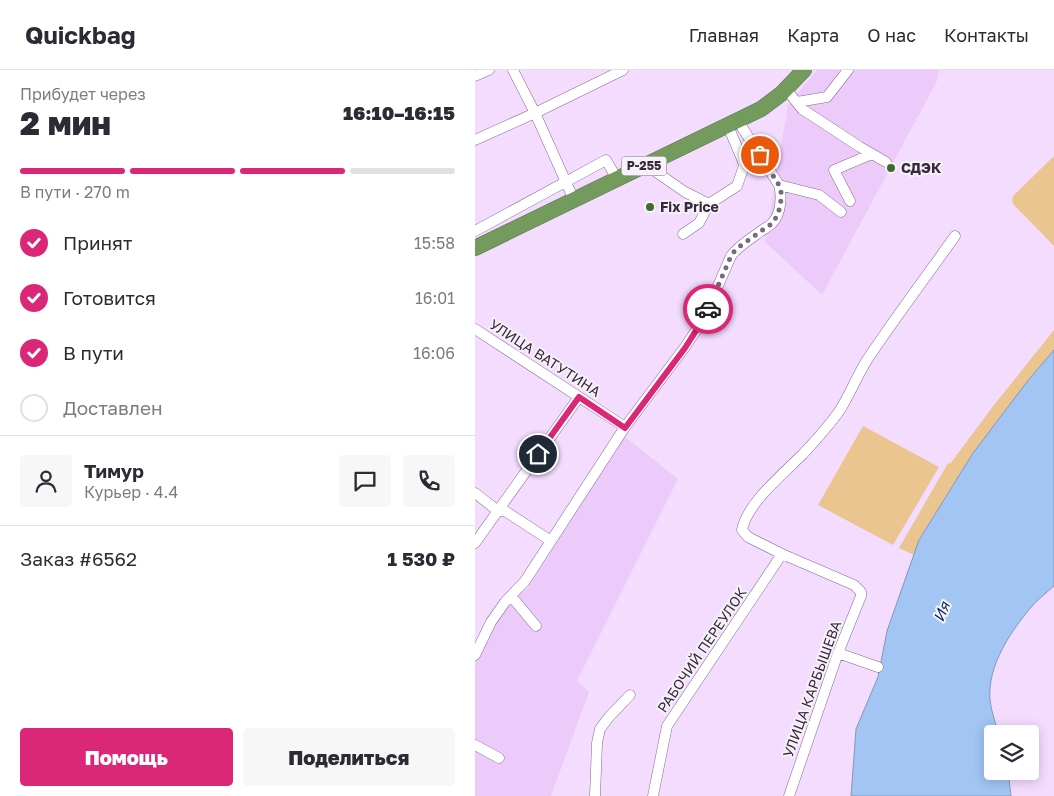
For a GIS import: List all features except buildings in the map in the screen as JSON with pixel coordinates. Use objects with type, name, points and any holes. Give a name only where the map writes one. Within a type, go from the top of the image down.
[{"type":"highway","name":"Р-255","points":[[475,248],[767,106],[788,88],[802,70]]},
{"type":"street","points":[[475,76],[489,70]]},
{"type":"street","points":[[513,70],[535,113],[574,200]]},
{"type":"street","points":[[475,140],[623,70]]},
{"type":"street","points":[[797,102],[827,97],[848,70]]},
{"type":"street","points":[[788,88],[802,109],[886,162]]},
{"type":"street","points":[[475,655],[491,622],[525,581],[625,428],[685,348],[707,311],[731,256],[736,249],[774,222],[781,200],[779,185],[733,123]]},
{"type":"street","points":[[683,234],[699,223],[709,204],[737,186],[744,166],[733,123]]},
{"type":"street","points":[[851,201],[834,170],[872,154]]},
{"type":"street","points":[[477,228],[606,160],[617,180]]},
{"type":"street","points":[[646,165],[685,192],[709,204]]},
{"type":"street","points":[[779,185],[819,195],[841,212]]},
{"type":"street","points":[[782,554],[748,537],[741,530],[746,517],[755,502],[828,427],[866,362],[955,236]]},
{"type":"street","name":"УЛИЦА ВАТУТИНА","points":[[475,329],[625,428]]},
{"type":"street","points":[[475,543],[579,397]]},
{"type":"street","points":[[475,492],[498,511],[505,511],[551,541]]},
{"type":"street","name":"УЛИЦА КАРБЫШЕВА","points":[[782,554],[854,585],[861,592],[789,796]]},
{"type":"street","name":"РАБОЧИЙ ПЕРЕУЛОК","points":[[653,796],[667,726],[782,554]]},
{"type":"street","points":[[511,596],[536,626]]},
{"type":"street","points":[[838,653],[878,667]]},
{"type":"street","points":[[595,796],[597,743],[600,729],[630,695]]},
{"type":"street","points":[[475,745],[499,758]]},
{"type":"shaded area","points":[[817,70],[939,70],[937,81],[822,295],[765,242],[788,105]]},
{"type":"shaded area","points":[[1054,156],[1054,246],[1013,204],[1012,200],[1013,196]]},
{"type":"shaded area","points":[[1054,330],[1054,350],[1030,378],[973,453],[919,539],[914,555],[899,548],[948,463],[950,464]]},
{"type":"shaded area","points":[[863,426],[939,467],[893,545],[818,505]]},
{"type":"shaded area","points":[[624,436],[678,479],[577,681],[589,692],[551,796],[475,796],[475,657],[504,607],[528,588]]},
{"type":"water","name":"Ия","points":[[1054,350],[1054,586],[1034,604],[1017,625],[1003,648],[997,661],[990,687],[990,700],[996,725],[984,725],[984,780],[1009,780],[1011,796],[851,796],[856,729],[878,677],[887,631],[919,540],[973,453],[1030,378]]},
{"type":"way so far","points":[[708,309],[726,264],[736,249],[774,222],[779,210],[781,191],[779,185],[760,155]]},
{"type":"place","name":"СДЭК","points":[[891,168]]},
{"type":"place","name":"Fix Price","points":[[650,207]]},
{"type":"route","points":[[538,454],[579,397],[625,428],[685,348],[708,309]]}]
